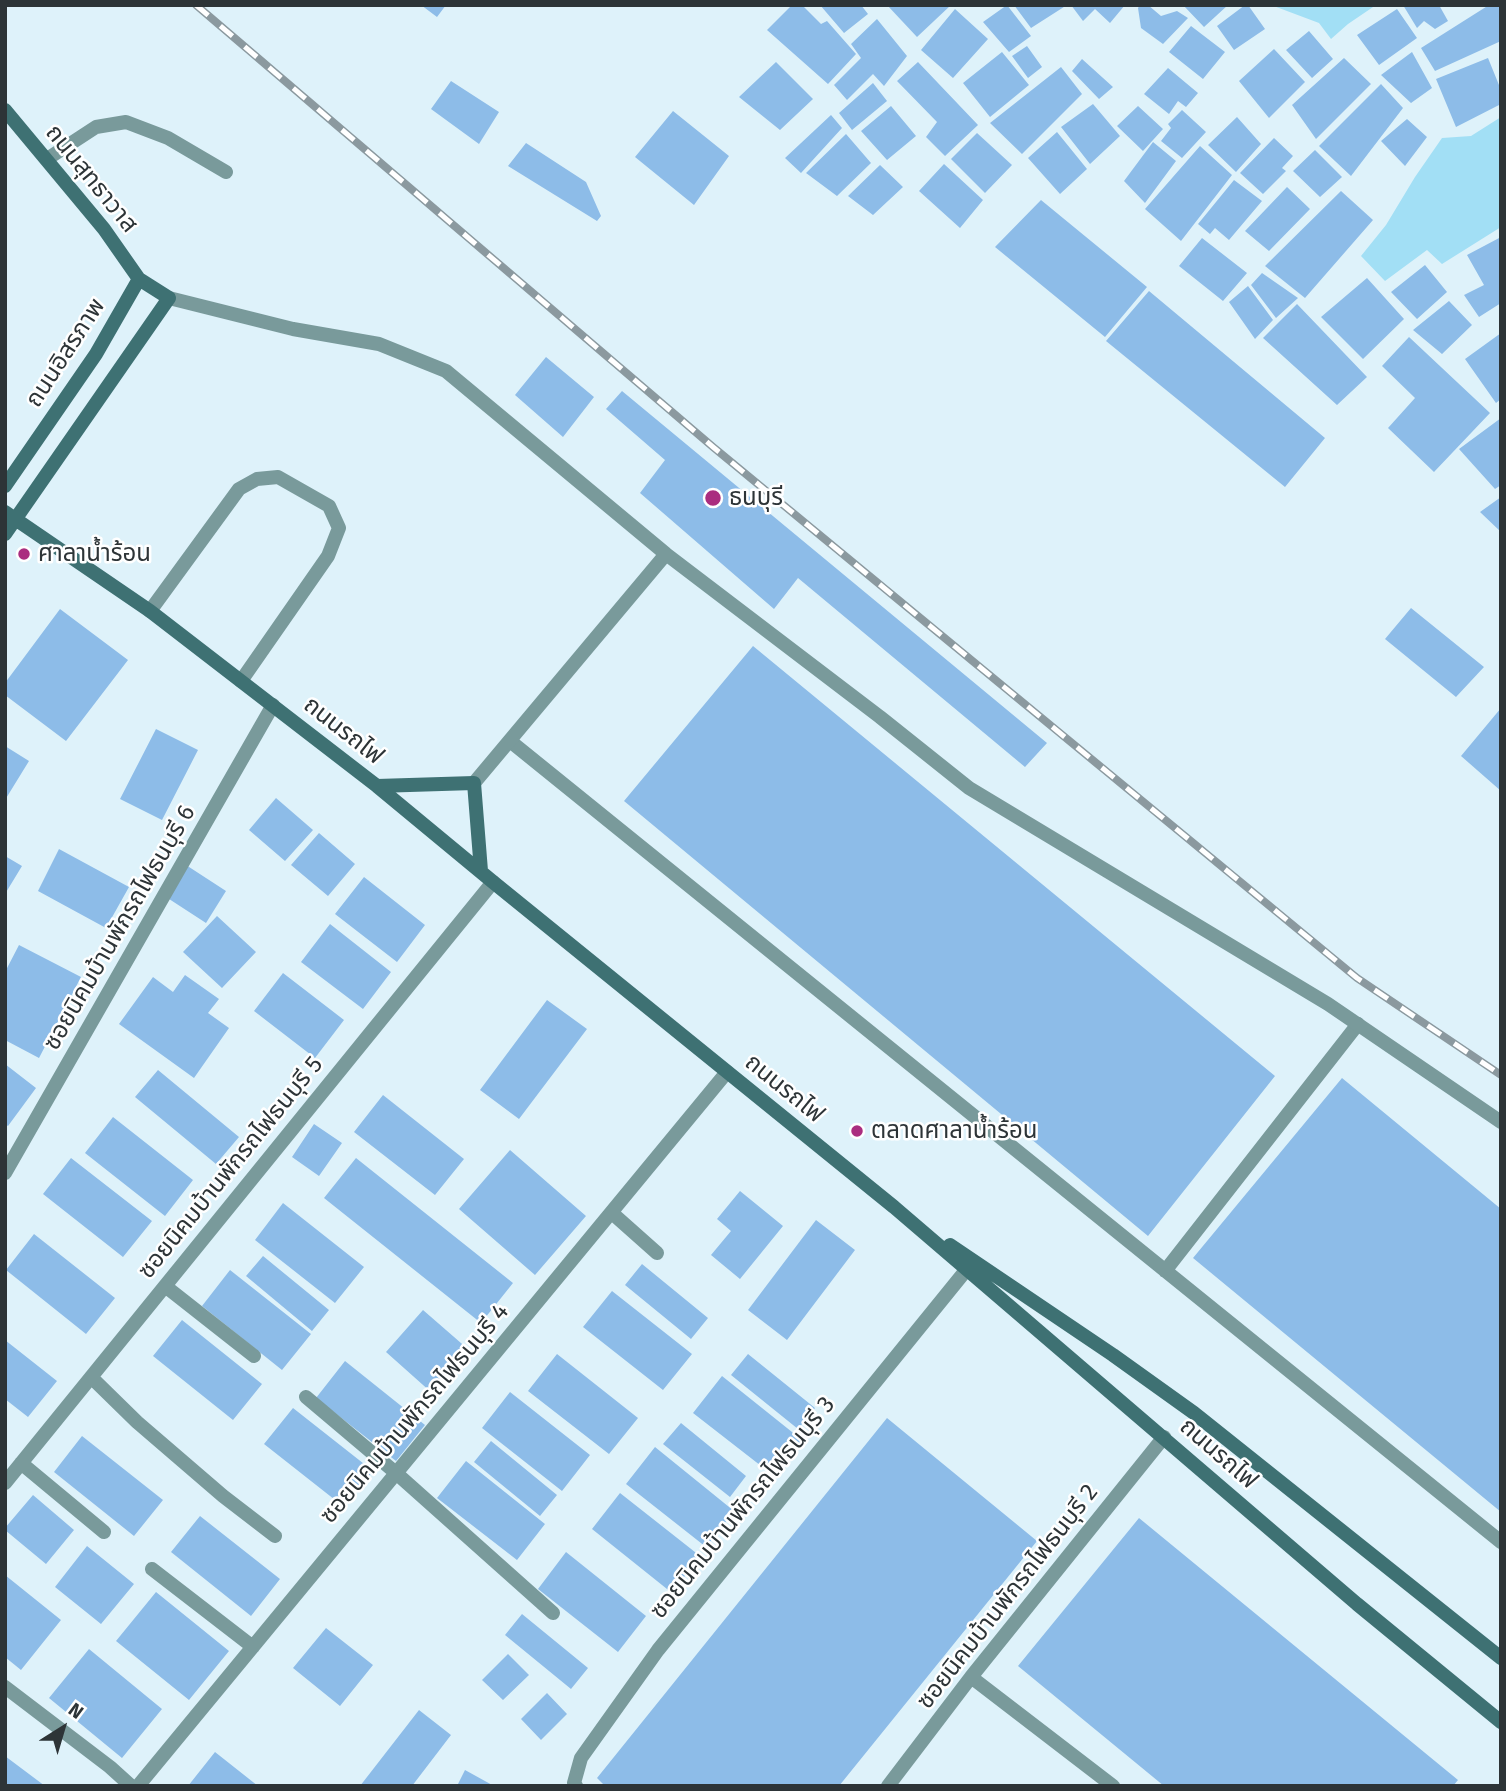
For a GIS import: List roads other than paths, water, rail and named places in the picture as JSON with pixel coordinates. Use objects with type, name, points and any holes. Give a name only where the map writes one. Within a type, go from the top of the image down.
[{"type":"street","name":"ถนนสุทธาวาส","points":[[5,110],[104,229],[139,278]]},
{"type":"street","points":[[47,159],[96,127],[126,122],[168,138],[226,172]]},
{"type":"street","points":[[139,278],[169,298],[293,329],[379,344],[446,371],[666,554],[880,717],[968,788],[1328,1004],[1501,1122]]},
{"type":"street","name":"ถนนอิสรภาพ","points":[[5,486],[96,354],[139,278]]},
{"type":"street","points":[[5,534],[10,516],[169,298]]},
{"type":"street","points":[[150,611],[239,489],[257,479],[278,477],[329,506],[339,528],[328,556],[241,681]]},
{"type":"street","name":"ถนนรถไฟ","points":[[10,516],[150,611],[377,786],[894,1207],[1357,1604],[1501,1722]]},
{"type":"street","points":[[481,871],[474,783],[666,554]]},
{"type":"street","name":"ซอยนิคมบ้านพักรถไฟธนบุรี 6","points":[[5,1173],[274,705]]},
{"type":"street","points":[[510,741],[1501,1542]]},
{"type":"street","points":[[377,786],[474,783]]},
{"type":"street","name":"ซอยนิคมบ้านพักรถไฟธนบุรี 5","points":[[5,1483],[493,882]]},
{"type":"street","points":[[1165,1271],[1358,1024]]},
{"type":"street","name":"ซอยนิคมบ้านพักรถไฟธนบุรี 4","points":[[138,1786],[727,1072]]},
{"type":"street","points":[[894,1207],[1194,1413],[1501,1658]]},
{"type":"street","points":[[611,1213],[657,1253]]},
{"type":"street","name":"ซอยนิคมบ้านพักรถไฟธนบุรี 3","points":[[576,1786],[574,1783],[581,1758],[658,1650],[967,1269]]},
{"type":"street","points":[[165,1286],[254,1356]]},
{"type":"street","points":[[91,1377],[137,1422],[223,1496],[275,1536]]},
{"type":"street","points":[[306,1397],[553,1613]]},
{"type":"street","name":"ซอยนิคมบ้านพักรถไฟธนบุรี 2","points":[[888,1786],[971,1677],[1164,1437]]},
{"type":"street","points":[[21,1464],[104,1532]]},
{"type":"street","points":[[152,1569],[253,1647]]},
{"type":"street","points":[[971,1677],[1113,1786]]},
{"type":"street","points":[[5,1686],[131,1786]]},
{"type":"railway","points":[[196,5],[713,447],[1357,978],[1501,1075]]},
{"type":"place","name":"ธนบุรี","points":[[713,498]]},
{"type":"place","name":"ศาลาน้ำร้อน","points":[[24,554]]},
{"type":"place","name":"ตลาดศาลาน้ำร้อน","points":[[857,1131]]}]
